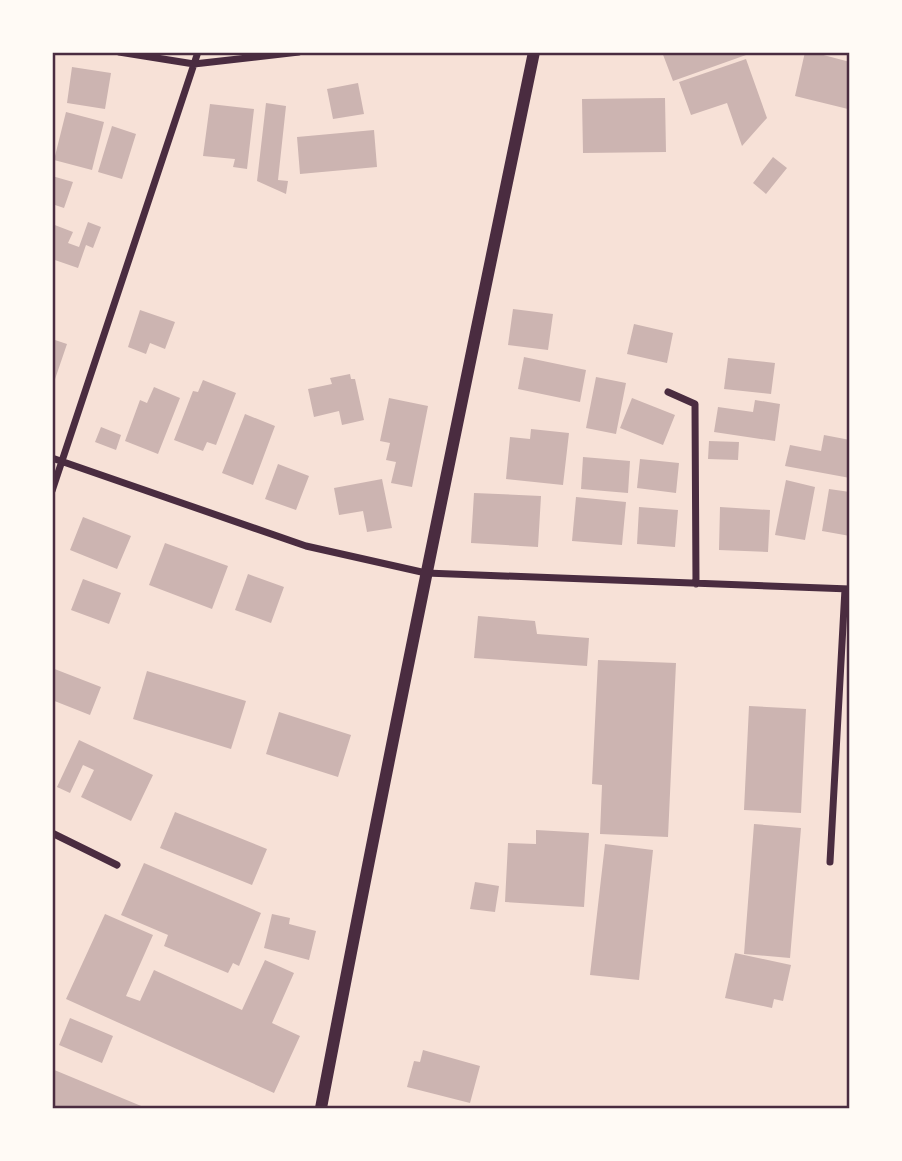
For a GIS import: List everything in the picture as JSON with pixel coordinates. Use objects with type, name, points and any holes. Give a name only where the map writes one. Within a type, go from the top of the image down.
[{"type":"street","points":[[119,52],[194,64],[299,52]]},
{"type":"street","points":[[52,491],[198,52]]},
{"type":"street","points":[[321,1108],[379,802],[534,52]]},
{"type":"street","points":[[668,392],[695,404],[696,584]]},
{"type":"street","points":[[52,458],[306,546],[426,573],[847,589],[830,862]]},
{"type":"street","points":[[52,834],[117,865]]},
{"type":"building","points":[[662,52],[745,52],[746,55],[673,81]]},
{"type":"building","points":[[805,52],[850,62],[848,109],[795,96]]},
{"type":"building","points":[[746,59],[767,118],[742,146],[727,103],[691,115],[679,82]]},
{"type":"building","points":[[72,67],[111,73],[105,109],[67,103]]},
{"type":"building","points":[[358,83],[364,114],[333,119],[327,89]]},
{"type":"building","points":[[665,98],[666,152],[583,153],[582,99]]},
{"type":"building","points":[[266,103],[286,106],[278,180],[288,181],[286,194],[257,181]]},
{"type":"building","points":[[210,104],[254,109],[247,169],[233,167],[235,159],[203,156]]},
{"type":"building","points":[[66,112],[104,122],[92,170],[54,160]]},
{"type":"building","points":[[112,126],[136,134],[122,179],[98,172]]},
{"type":"building","points":[[374,130],[377,167],[300,174],[297,137]]},
{"type":"building","points":[[773,157],[787,168],[766,194],[753,183]]},
{"type":"building","points":[[52,176],[73,182],[64,208],[52,204]]},
{"type":"building","points":[[88,222],[101,227],[93,248],[86,245],[78,268],[52,259],[52,224],[73,232],[68,243],[79,247]]},
{"type":"building","points":[[513,309],[553,314],[548,350],[508,345]]},
{"type":"building","points":[[140,310],[175,322],[165,349],[150,343],[146,354],[128,347]]},
{"type":"building","points":[[634,324],[673,333],[667,363],[627,354]]},
{"type":"building","points":[[52,339],[67,344],[53,385],[52,385]]},
{"type":"building","points":[[524,357],[586,370],[580,402],[518,389]]},
{"type":"building","points":[[728,358],[775,363],[771,394],[724,389]]},
{"type":"building","points":[[350,374],[351,379],[355,379],[364,420],[342,425],[339,411],[314,417],[308,389],[332,384],[330,378]]},
{"type":"building","points":[[596,377],[626,383],[616,434],[586,428]]},
{"type":"building","points":[[203,380],[236,393],[216,445],[207,442],[203,451],[174,440],[193,391],[198,392]]},
{"type":"building","points":[[154,387],[180,398],[158,454],[125,441],[140,400],[147,403]]},
{"type":"building","points":[[389,398],[428,406],[412,487],[391,483],[396,462],[386,460],[390,443],[380,441]]},
{"type":"building","points":[[632,398],[675,415],[663,445],[620,428]]},
{"type":"building","points":[[755,400],[780,404],[775,441],[714,432],[718,407],[753,412]]},
{"type":"building","points":[[245,414],[275,426],[253,485],[222,473]]},
{"type":"building","points":[[101,427],[121,435],[116,450],[95,442]]},
{"type":"building","points":[[531,429],[569,433],[563,485],[506,479],[510,437],[530,439]]},
{"type":"building","points":[[824,435],[850,440],[850,478],[785,466],[790,445],[821,451]]},
{"type":"building","points":[[709,441],[739,442],[738,460],[708,459]]},
{"type":"building","points":[[583,457],[630,461],[628,493],[581,489]]},
{"type":"building","points":[[640,459],[679,463],[676,493],[637,488]]},
{"type":"building","points":[[278,464],[309,476],[296,510],[265,499]]},
{"type":"building","points":[[382,479],[392,528],[367,532],[363,511],[339,515],[334,488]]},
{"type":"building","points":[[786,480],[815,487],[805,540],[775,535]]},
{"type":"building","points":[[829,489],[850,492],[850,536],[822,531]]},
{"type":"building","points":[[474,493],[541,496],[538,547],[471,543]]},
{"type":"building","points":[[576,497],[626,502],[622,545],[572,541]]},
{"type":"building","points":[[639,507],[678,510],[675,547],[637,544]]},
{"type":"building","points":[[720,507],[770,510],[768,552],[719,550]]},
{"type":"building","points":[[83,517],[131,536],[117,569],[70,550]]},
{"type":"building","points":[[165,543],[228,566],[212,609],[149,585]]},
{"type":"building","points":[[248,574],[284,587],[271,623],[235,610]]},
{"type":"building","points":[[83,579],[121,593],[109,624],[71,610]]},
{"type":"building","points":[[478,616],[535,621],[537,634],[589,638],[587,666],[474,658]]},
{"type":"building","points":[[598,660],[676,663],[668,837],[600,834],[602,785],[592,784]]},
{"type":"building","points":[[52,668],[101,687],[90,715],[52,700]]},
{"type":"building","points":[[147,671],[246,701],[231,749],[133,719]]},
{"type":"building","points":[[749,706],[806,709],[801,813],[744,810]]},
{"type":"building","points":[[279,712],[351,735],[338,777],[266,754]]},
{"type":"building","points":[[79,740],[153,775],[131,821],[81,797],[94,770],[83,765],[70,793],[57,787]]},
{"type":"building","points":[[175,812],[267,849],[252,885],[160,848]]},
{"type":"building","points":[[754,824],[801,828],[790,958],[744,954]]},
{"type":"building","points":[[536,830],[589,833],[584,907],[505,902],[508,843],[536,844]]},
{"type":"building","points":[[605,844],[653,850],[639,980],[590,975]]},
{"type":"building","points":[[144,863],[261,913],[239,966],[233,963],[228,973],[164,946],[168,935],[121,915]]},
{"type":"building","points":[[475,882],[499,886],[495,912],[470,909]]},
{"type":"building","points":[[105,914],[153,935],[126,996],[140,1001],[154,970],[242,1010],[265,960],[294,973],[272,1023],[300,1036],[274,1093],[66,999]]},
{"type":"building","points":[[272,914],[290,918],[289,924],[316,931],[309,960],[264,948]]},
{"type":"building","points":[[735,953],[791,965],[783,1001],[774,999],[772,1008],[725,998]]},
{"type":"building","points":[[70,1018],[113,1036],[102,1063],[59,1045]]},
{"type":"building","points":[[423,1050],[480,1066],[470,1103],[407,1087],[414,1061],[420,1062]]},
{"type":"building","points":[[52,1069],[146,1108],[52,1108]]}]
